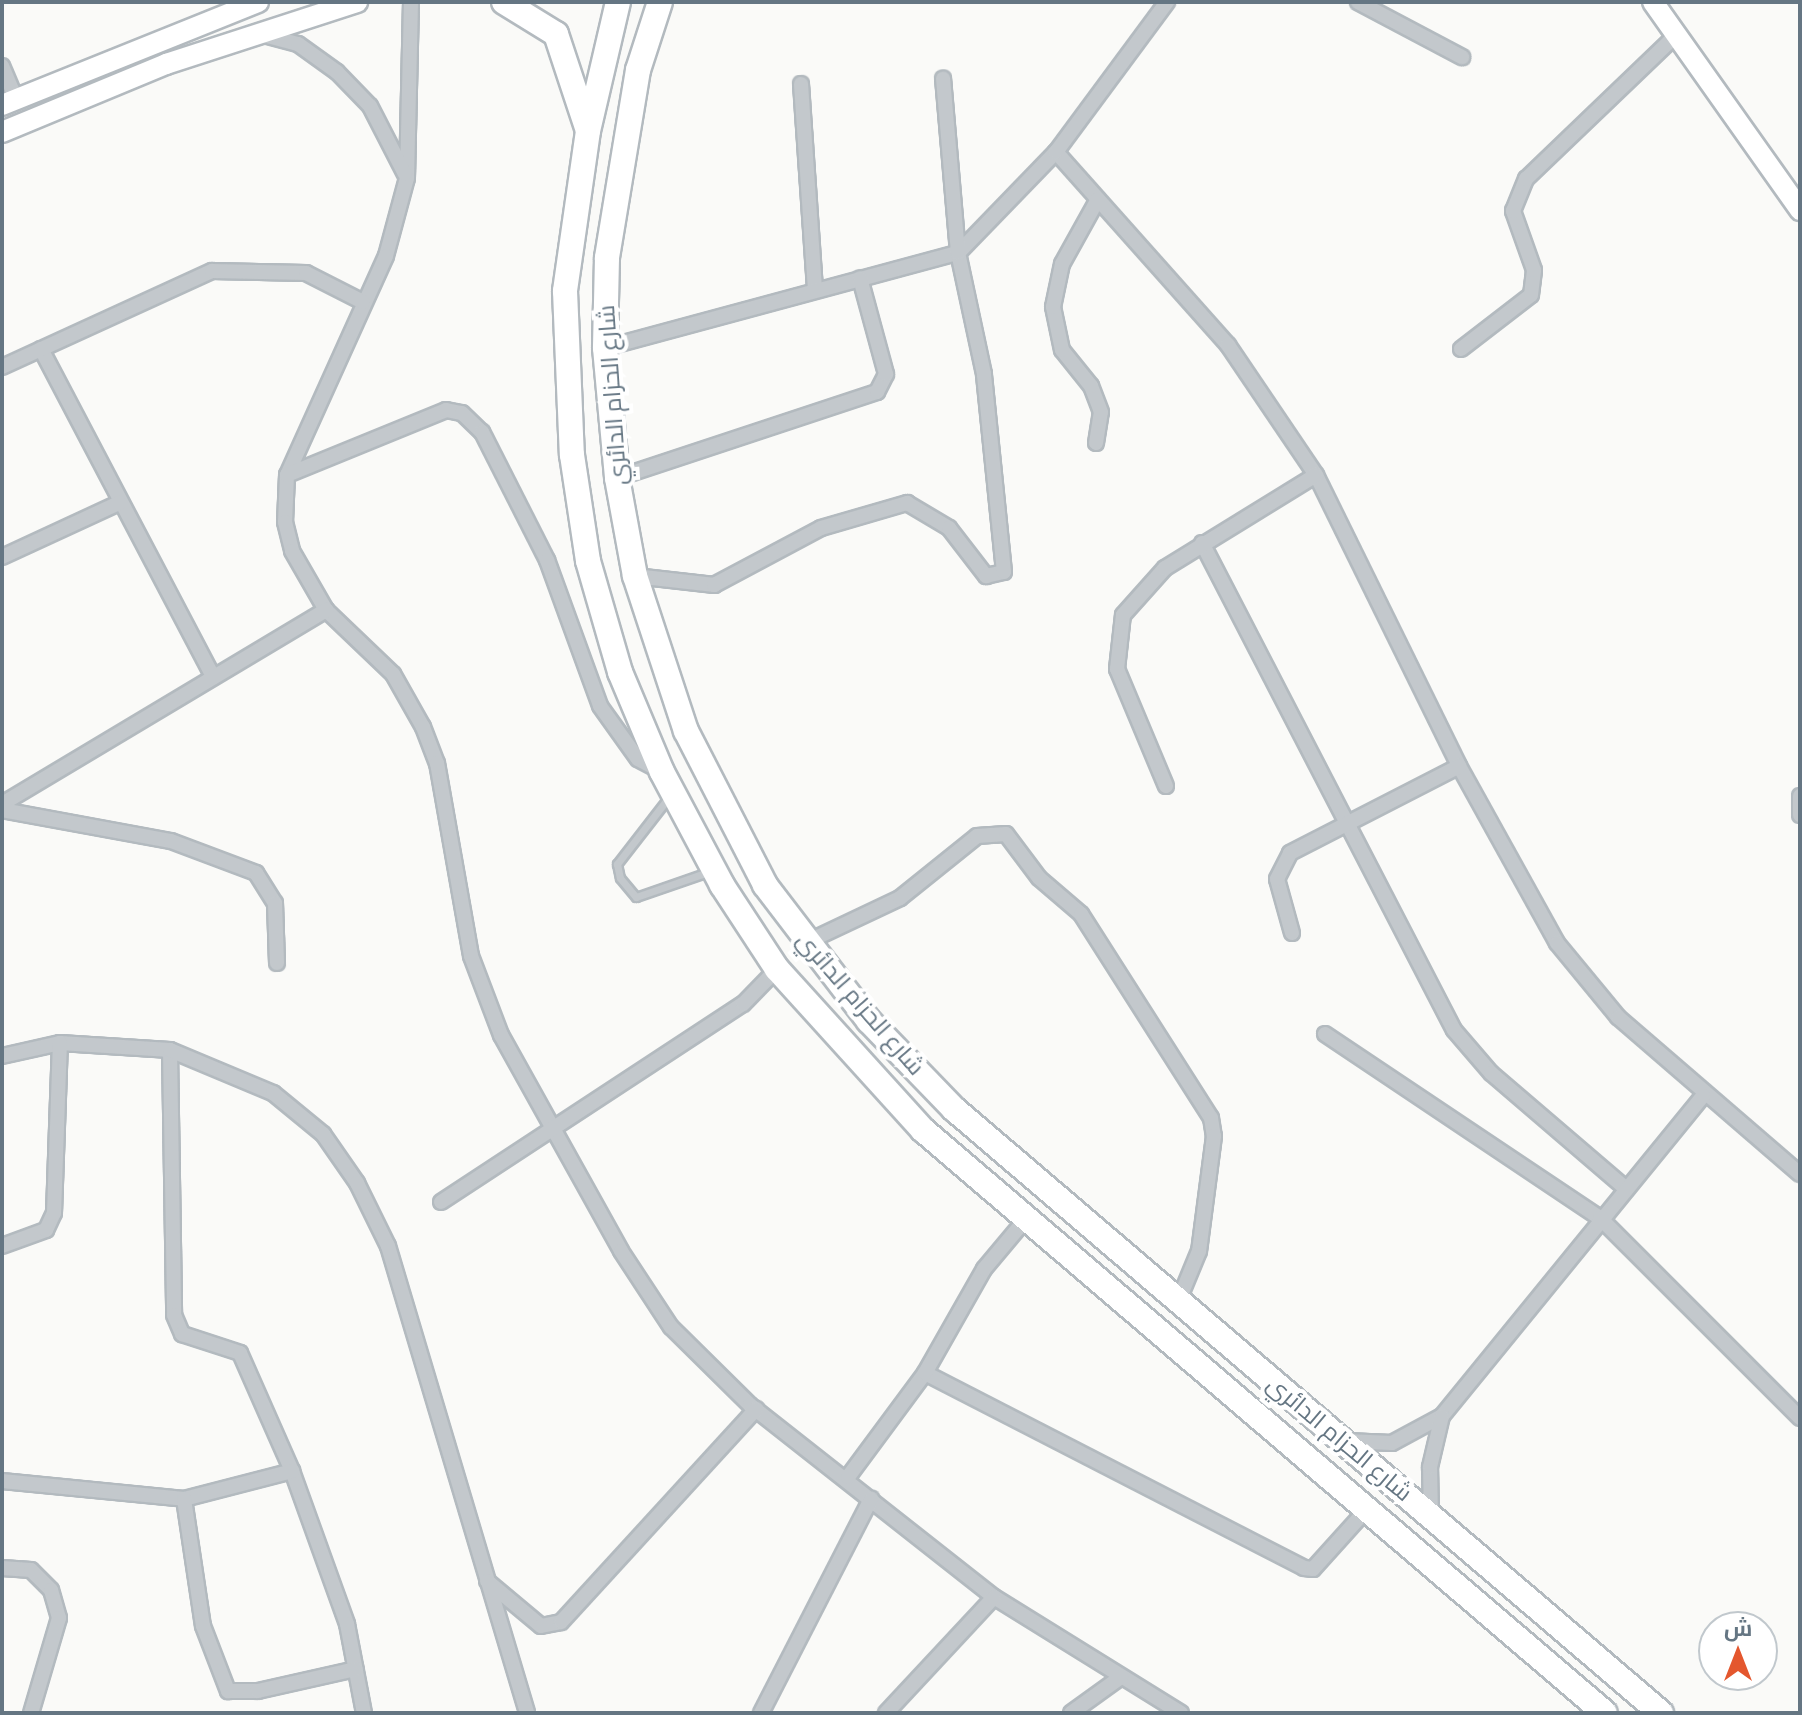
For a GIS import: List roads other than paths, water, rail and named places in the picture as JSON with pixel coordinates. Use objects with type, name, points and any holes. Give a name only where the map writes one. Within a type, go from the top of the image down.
[{"type":"main road","points":[[9,102],[258,2]]},
{"type":"main road","points":[[2,132],[255,33],[357,2]]},
{"type":"main road","points":[[504,2],[556,34],[588,131]]},
{"type":"main road","name":"شارع الحزام الدائري","points":[[618,2],[588,131],[565,291],[572,455],[588,561],[620,672],[667,782],[714,870],[777,969],[923,1130],[1605,1713]]},
{"type":"main road","name":"شارع الحزام الدائري","points":[[660,2],[638,70],[617,181],[605,348],[617,478],[635,576],[686,731],[765,885],[805,943],[954,1109],[1661,1713]]},
{"type":"main road","points":[[1653,2],[1800,210]]},
{"type":"street","points":[[411,2],[407,178],[386,256],[287,475],[285,522],[292,551],[326,610],[393,674],[423,727],[437,763],[471,956],[501,1035],[552,1132],[671,1327],[756,1409],[848,1477],[994,1597],[1181,1713]]},
{"type":"street","points":[[605,348],[958,253],[1056,152],[1167,2]]},
{"type":"street","points":[[1358,2],[1462,57]]},
{"type":"street","points":[[255,33],[298,44],[337,72],[370,106],[407,178]]},
{"type":"street","points":[[1461,349],[1531,295],[1534,270],[1513,211],[1526,179],[1677,34]]},
{"type":"street","points":[[2,66],[9,102]]},
{"type":"street","points":[[635,576],[714,585],[821,528],[907,503],[949,528],[986,576],[1004,572],[984,374],[958,253],[943,79]]},
{"type":"street","points":[[801,84],[815,290]]},
{"type":"street","points":[[1056,152],[1228,345],[1316,475],[1459,766],[1557,943],[1618,1017],[1703,1096],[1800,1174]]},
{"type":"street","points":[[1096,443],[1101,412],[1091,386],[1062,350],[1053,307],[1062,264],[1098,199]]},
{"type":"street","points":[[2,367],[212,271],[306,273],[363,302]]},
{"type":"street","points":[[617,478],[877,392],[886,374],[860,278]]},
{"type":"street","points":[[41,349],[119,503],[213,677]]},
{"type":"street","points":[[287,475],[446,410],[462,413],[482,432],[547,560],[600,706],[638,759],[667,782]]},
{"type":"street","points":[[1166,786],[1124,694],[1118,646],[1123,615],[1143,585],[1202,543],[1316,475]]},
{"type":"street","points":[[2,557],[119,503]]},
{"type":"street","points":[[1202,543],[1346,824],[1472,1054],[1624,1187]]},
{"type":"street","points":[[2,807],[326,610]]},
{"type":"street","points":[[1292,933],[1279,893],[1280,864],[1346,824],[1459,766]]},
{"type":"street","points":[[1800,796],[1800,815]]},
{"type":"street","points":[[2,807],[171,841],[256,873],[275,903],[277,963]]},
{"type":"street","points":[[805,943],[900,898],[977,836],[1006,834],[1039,878],[1081,914],[1211,1118],[1214,1136],[1199,1251],[1178,1302]]},
{"type":"street","points":[[441,1202],[743,1004],[777,969]]},
{"type":"street","points":[[1325,1034],[1600,1218],[1800,1418]]},
{"type":"street","points":[[2,1246],[46,1230],[54,1213],[60,1043]]},
{"type":"street","points":[[2,1056],[60,1043],[170,1050],[273,1093],[323,1134],[357,1183],[416,1328],[527,1713]]},
{"type":"street","points":[[170,1050],[174,1315],[182,1334],[240,1353],[292,1471],[347,1624],[364,1713]]},
{"type":"street","points":[[1342,1441],[1392,1443],[1442,1416],[1624,1187],[1703,1096]]},
{"type":"street","points":[[848,1477],[925,1373],[984,1269],[1025,1220]]},
{"type":"street","points":[[925,1373],[1304,1568],[1313,1569],[1368,1508]]},
{"type":"street","points":[[487,1581],[541,1626],[561,1622],[756,1409]]},
{"type":"street","points":[[1431,1517],[1430,1467],[1442,1416]]},
{"type":"street","points":[[2,1481],[184,1499],[292,1471]]},
{"type":"street","points":[[184,1499],[203,1626],[228,1691],[258,1691],[356,1669]]},
{"type":"street","points":[[761,1713],[871,1499]]},
{"type":"street","points":[[2,1568],[31,1570],[51,1590],[59,1618],[31,1713]]},
{"type":"street","points":[[886,1713],[994,1597]]},
{"type":"street","points":[[1071,1713],[1121,1677]]},
{"type":"street","points":[[1147,1713],[1153,1697]]},
{"type":"lane","points":[[667,782],[617,864],[620,878],[636,897],[714,870]]}]
